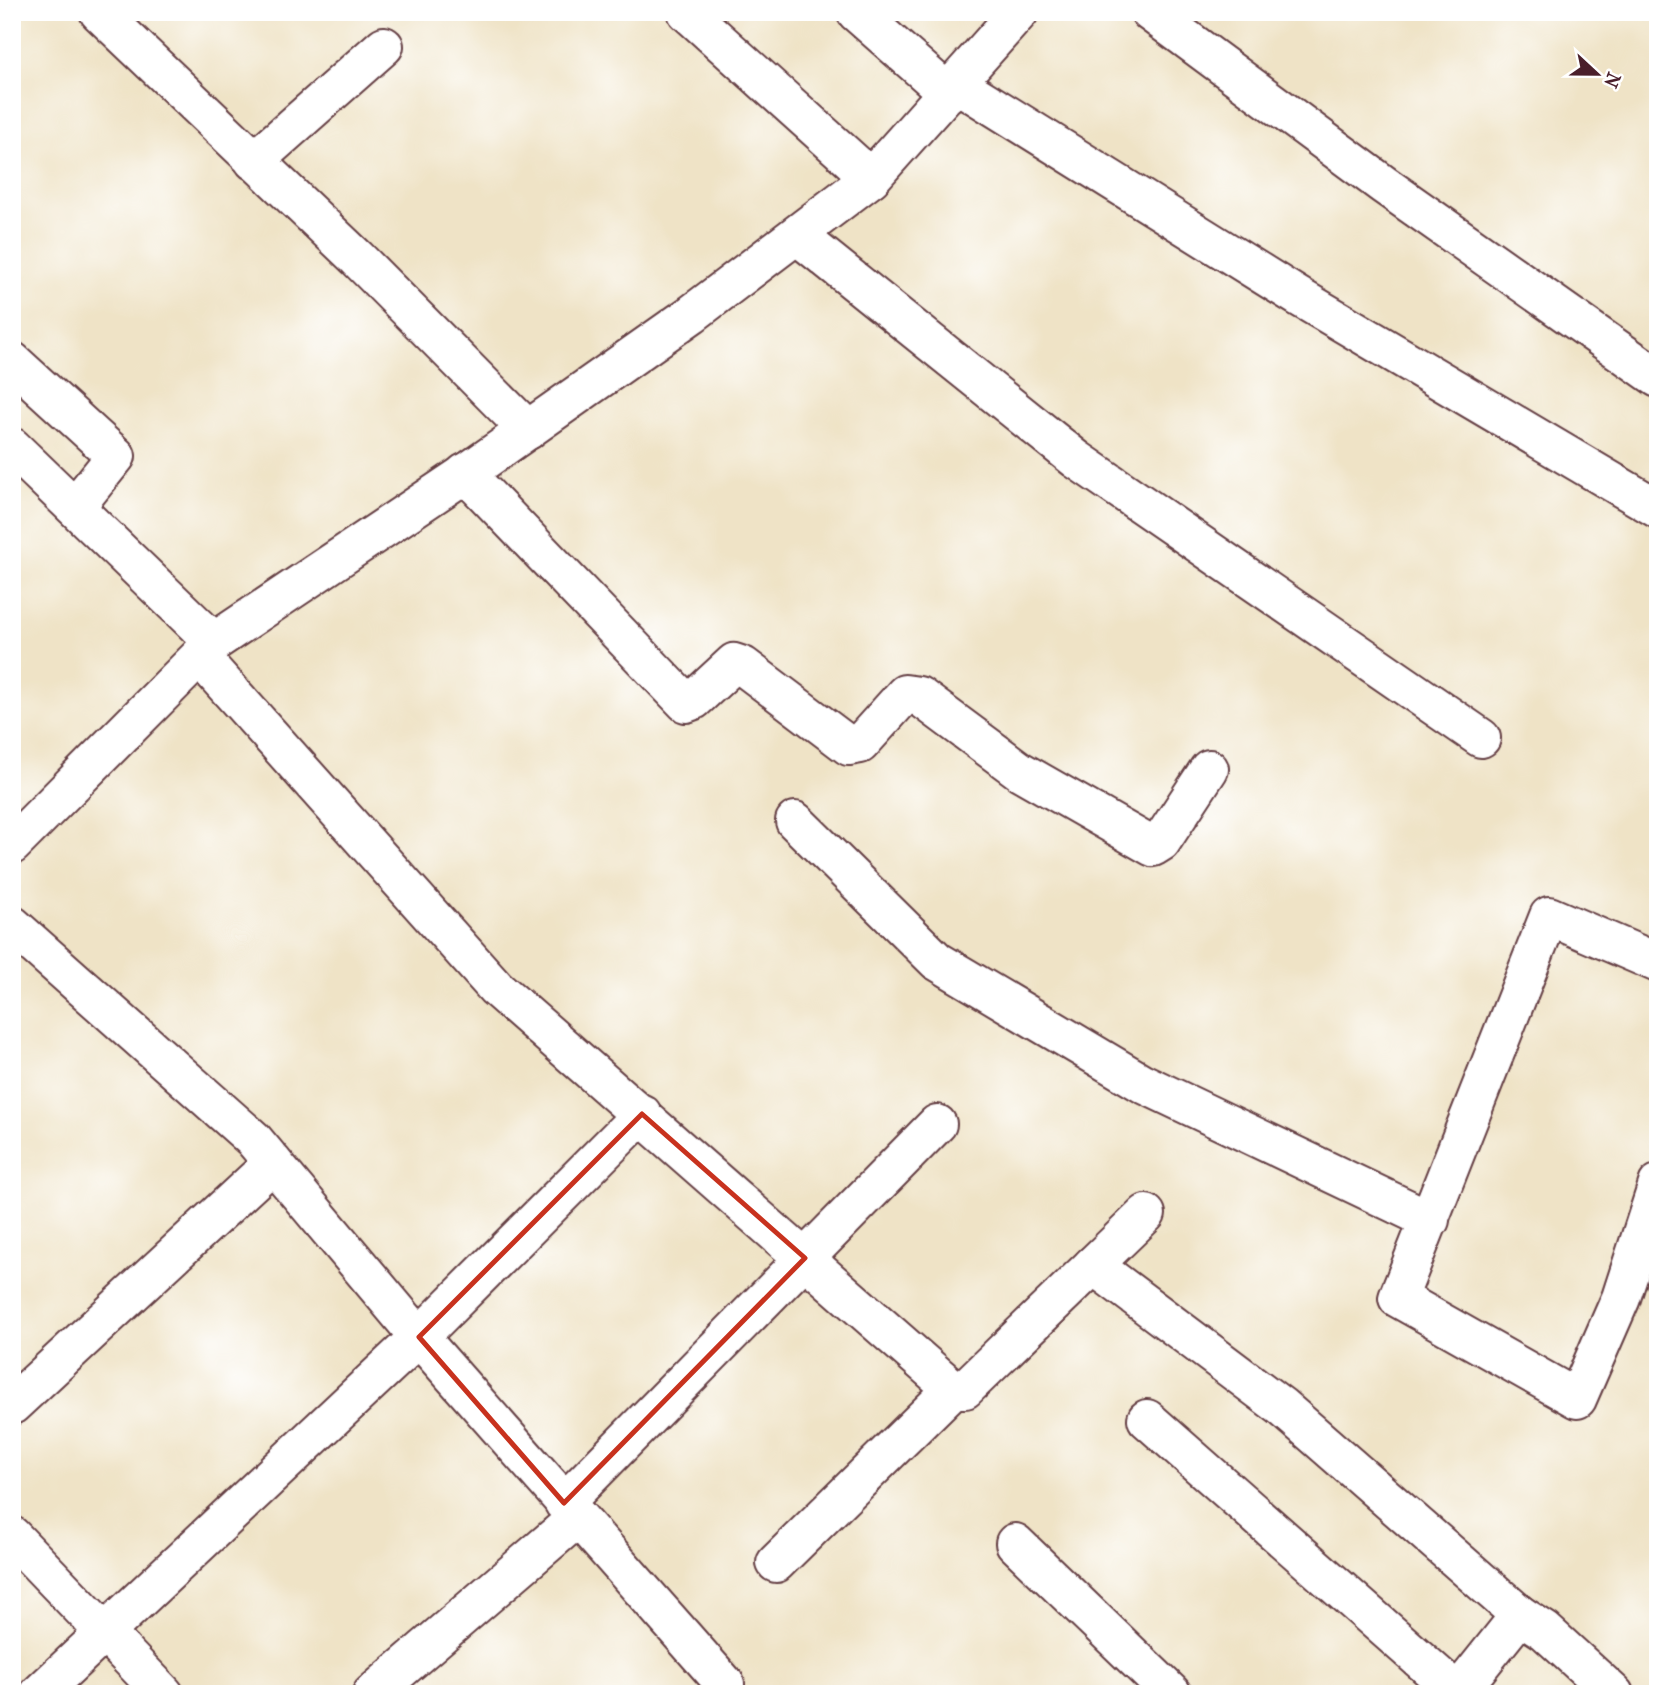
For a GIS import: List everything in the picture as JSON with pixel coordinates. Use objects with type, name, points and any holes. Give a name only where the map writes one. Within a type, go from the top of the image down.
[{"type":"street","points":[[99,12],[527,430]]},
{"type":"street","points":[[687,12],[871,178]]},
{"type":"street","points":[[856,12],[952,88],[1658,509]]},
{"type":"street","points":[[12,845],[207,650],[692,314],[871,178],[1019,12]]},
{"type":"street","points":[[1150,12],[1384,185],[1658,378]]},
{"type":"street","points":[[254,161],[384,46]]},
{"type":"street","points":[[797,235],[1076,459],[1481,738]]},
{"type":"street","points":[[12,361],[116,456],[75,508]]},
{"type":"street","points":[[12,447],[75,508],[207,650],[496,988],[953,1389],[965,1389],[1146,1214]]},
{"type":"street","points":[[465,473],[687,703],[694,701],[734,663],[743,666],[849,746],[860,744],[905,694],[919,696],[1020,771],[1153,847],[1161,842],[1209,769]]},
{"type":"street","points":[[795,821],[937,961],[1142,1083],[1430,1220]]},
{"type":"street","points":[[1658,963],[1549,916],[1398,1298],[1577,1399],[1621,1298],[1658,1184]]},
{"type":"street","points":[[12,925],[253,1139],[419,1337],[726,1684]]},
{"type":"street","points":[[39,1694],[419,1337],[642,1114]]},
{"type":"street","points":[[372,1694],[570,1510],[805,1258],[937,1124]]},
{"type":"street","points":[[12,1405],[273,1163]]},
{"type":"street","points":[[1093,1265],[1282,1407],[1520,1615],[1545,1631],[1614,1694]]},
{"type":"street","points":[[776,1563],[953,1389]]},
{"type":"street","points":[[1147,1419],[1457,1693],[1520,1615]]},
{"type":"street","points":[[12,1536],[107,1631],[164,1694]]},
{"type":"street","points":[[1015,1544],[1172,1694]]},
{"type":"highlighted area","points":[[642,1114],[805,1258],[564,1503],[419,1337]]}]
